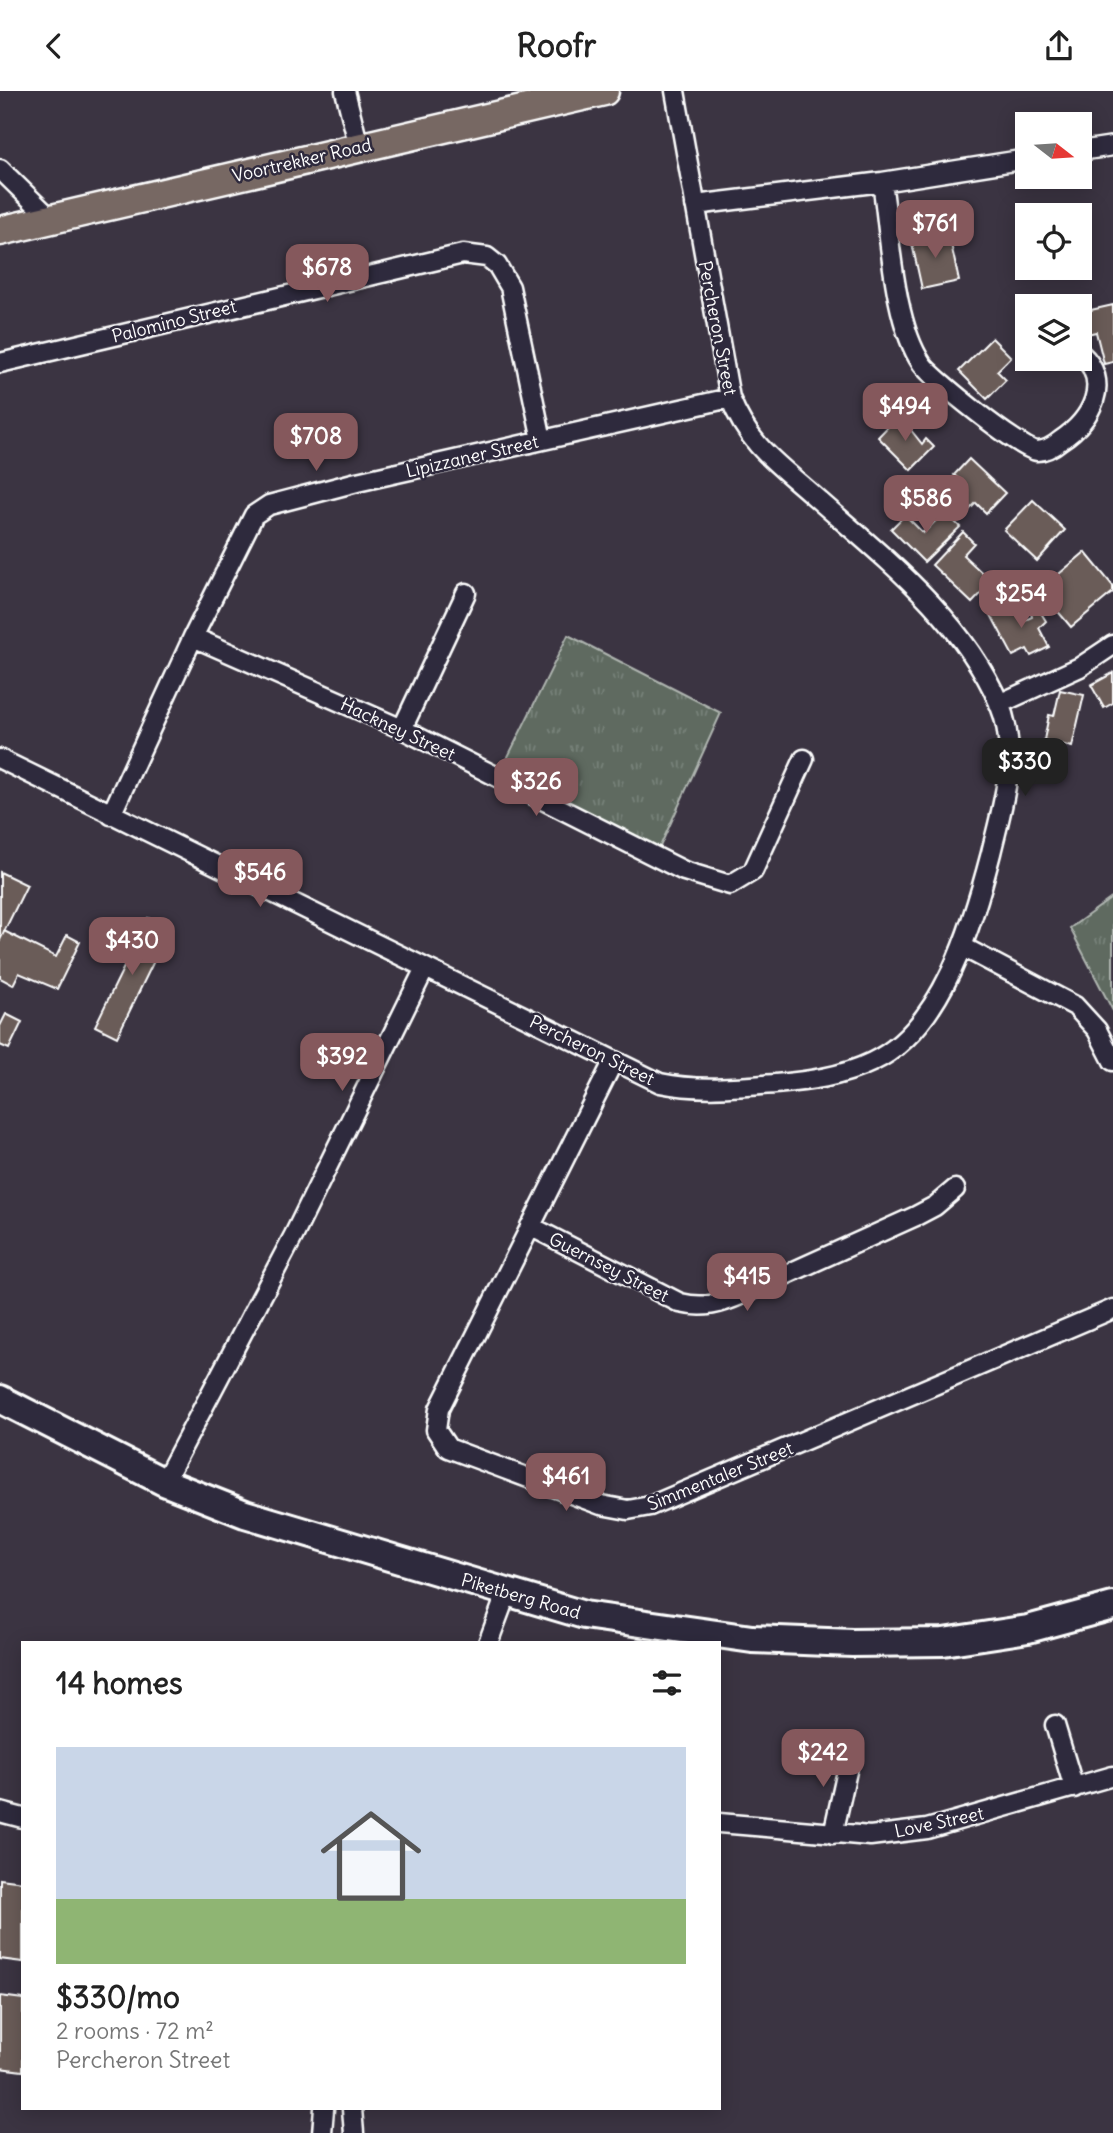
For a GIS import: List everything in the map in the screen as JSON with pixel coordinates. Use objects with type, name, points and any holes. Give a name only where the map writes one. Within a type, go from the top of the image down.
[{"type":"main road","name":"Voortrekker Road","points":[[0,231],[604,91]]},
{"type":"street","points":[[345,91],[359,147]]},
{"type":"street","name":"Percheron Street","points":[[0,759],[660,1083],[691,1089],[823,1080],[873,1062],[901,1042],[925,1017],[963,947],[1009,783],[1009,744],[999,704],[965,642],[927,599],[767,458],[750,438],[730,398],[675,91]]},
{"type":"street","points":[[1092,149],[1113,146]]},
{"type":"street","points":[[695,205],[883,182],[1015,161]]},
{"type":"street","points":[[0,169],[51,219]]},
{"type":"street","points":[[883,182],[903,321],[922,363],[943,385],[1020,444],[1037,451],[1052,447],[1075,431],[1096,406],[1098,382],[1092,370]]},
{"type":"street","name":"Palomino Street","points":[[0,363],[369,274],[463,254],[487,257],[497,265],[510,287],[542,440]]},
{"type":"street","name":"Lipizzaner Street","points":[[111,815],[193,637],[254,515],[269,505],[730,398]]},
{"type":"street","points":[[402,729],[466,593]]},
{"type":"street","name":"Hackney Street","points":[[193,637],[402,729],[684,871],[730,885],[742,880],[757,864],[804,759]]},
{"type":"street","points":[[999,704],[1080,667],[1113,645]]},
{"type":"street","points":[[963,947],[1075,1006],[1097,1030],[1113,1061]]},
{"type":"street","points":[[164,1482],[294,1235],[425,968]]},
{"type":"street","name":"Simmentaler Street","points":[[613,1062],[439,1409],[436,1430],[448,1448],[601,1505],[628,1510],[674,1499],[1113,1308]]},
{"type":"street","name":"Guernsey Street","points":[[530,1226],[680,1303],[698,1308],[715,1306],[916,1216],[935,1206],[955,1189]]},
{"type":"street","name":"Piketberg Road","points":[[0,1399],[164,1482],[245,1514],[583,1615],[752,1639],[852,1643],[943,1642],[1028,1629],[1113,1606]]},
{"type":"street","points":[[489,1641],[507,1592]]},
{"type":"street","points":[[1055,1724],[1074,1788]]},
{"type":"street","points":[[833,1834],[851,1753]]},
{"type":"street","name":"Love Street","points":[[721,1823],[870,1836],[927,1829],[1113,1776]]},
{"type":"street","points":[[0,1812],[21,1817]]},
{"type":"street","points":[[323,2133],[324,2110]]},
{"type":"street","points":[[352,2110],[354,2133]]},
{"type":"green space","points":[[568,635],[721,713],[653,862],[496,781]]},
{"type":"green space","points":[[1113,897],[1113,1011],[1070,928]]},
{"type":"building","points":[[948,230],[959,281],[922,289],[911,239]]},
{"type":"building","points":[[1113,305],[1113,362],[1104,364],[1096,332],[1092,333],[1092,310]]},
{"type":"building","points":[[992,338],[1011,357],[997,371],[1006,380],[987,399],[959,371]]},
{"type":"building","points":[[899,415],[922,444],[926,439],[934,447],[911,470],[878,437]]},
{"type":"building","points":[[969,459],[1005,493],[986,513],[976,503],[965,514],[949,499],[964,484],[954,475]]},
{"type":"building","points":[[1033,500],[1065,530],[1037,561],[1004,530]]},
{"type":"building","points":[[945,512],[960,527],[924,562],[891,529],[905,515],[923,533]]},
{"type":"building","points":[[963,532],[974,543],[963,555],[992,582],[972,603],[932,565]]},
{"type":"building","points":[[1085,552],[1113,586],[1113,592],[1071,627],[1040,590]]},
{"type":"building","points":[[1014,603],[1023,621],[1032,617],[1031,612],[1038,608],[1046,621],[1039,628],[1049,647],[1031,656],[1027,649],[1013,656],[991,615]]},
{"type":"building","points":[[1113,673],[1113,703],[1104,708],[1091,685]]},
{"type":"building","points":[[1060,690],[1084,695],[1072,747],[1044,740],[1049,715],[1054,716]]},
{"type":"building","points":[[0,872],[27,885],[0,940]]},
{"type":"building","points":[[148,918],[170,928],[117,1037],[95,1026]]},
{"type":"building","points":[[4,931],[56,957],[67,935],[80,942],[57,989],[19,973],[13,985],[0,978],[0,940]]},
{"type":"building","points":[[6,1014],[22,1022],[9,1049],[0,1045],[0,1026]]},
{"type":"building","points":[[0,1879],[21,1882],[21,1962],[0,1959]]},
{"type":"building","points":[[0,1996],[21,1999],[21,2071],[0,2068]]}]
